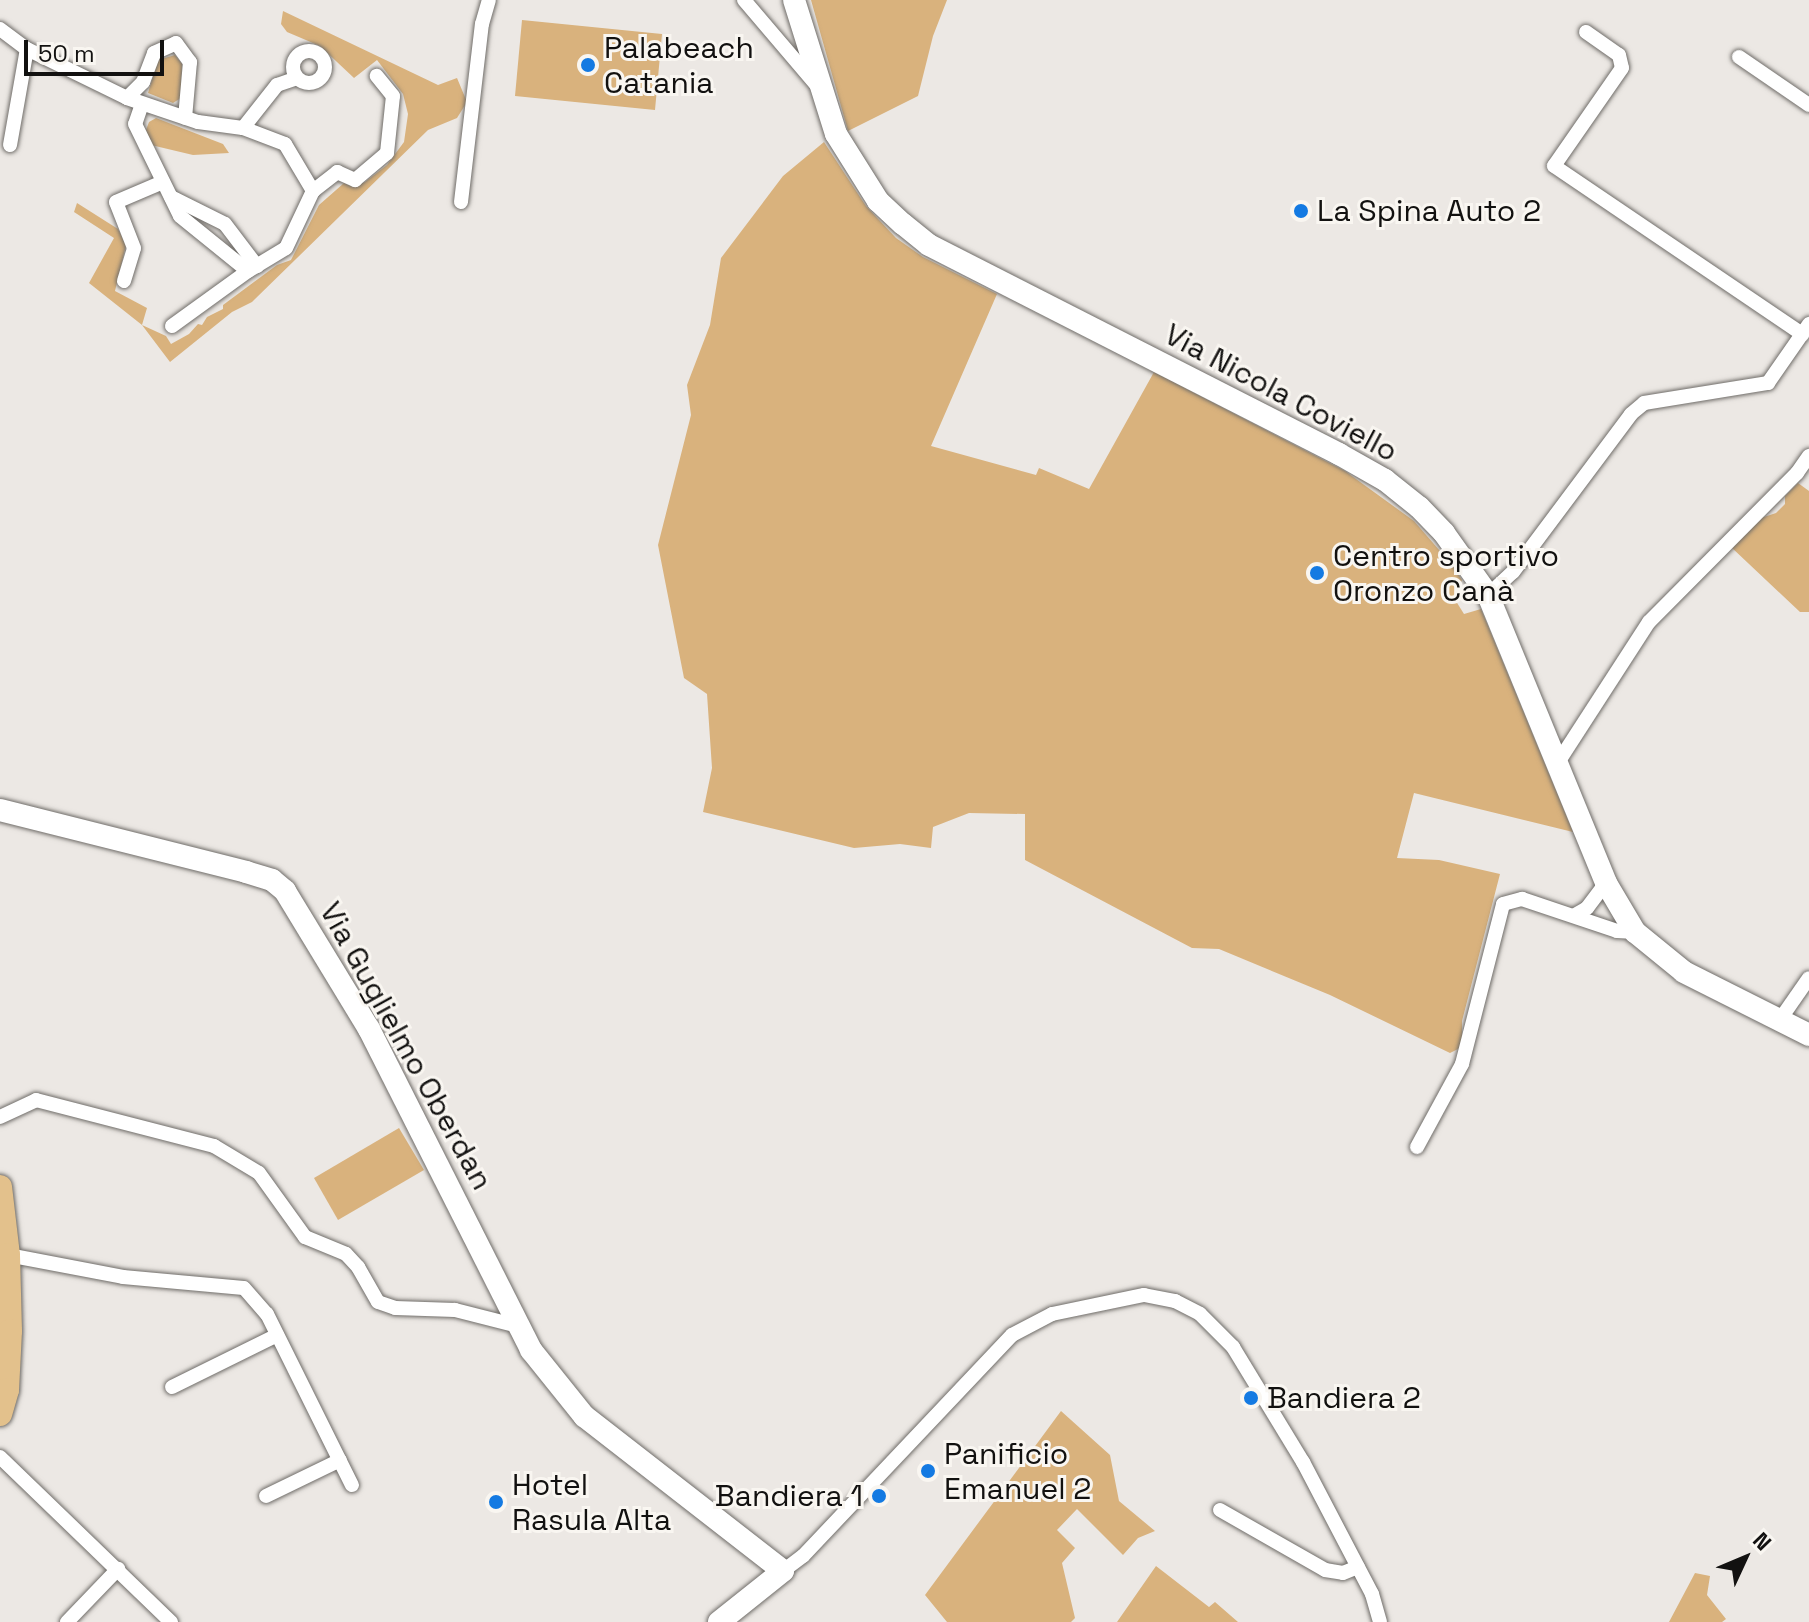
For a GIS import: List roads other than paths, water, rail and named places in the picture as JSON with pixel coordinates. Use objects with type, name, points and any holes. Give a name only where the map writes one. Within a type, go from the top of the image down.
[{"type":"main road","name":"Via Nicola Coviello","points":[[794,0],[836,134],[870,189],[929,245],[1385,480],[1444,533],[1488,595],[1606,883],[1635,932],[1684,972],[1809,1035]]},
{"type":"main road","name":"Via Guglielmo Oberdan","points":[[0,810],[246,872],[272,880],[285,891],[369,1029],[531,1350],[584,1416],[783,1571]]},
{"type":"main road","points":[[0,1187],[8,1255],[9,1370],[0,1414]]},
{"type":"main road","points":[[719,1622],[783,1571]]},
{"type":"street","points":[[461,202],[482,24],[489,0]]},
{"type":"street","points":[[744,0],[821,91]]},
{"type":"street","points":[[0,29],[27,49],[127,98],[185,118],[243,128],[285,144],[313,191]]},
{"type":"street","points":[[1488,595],[1513,572],[1631,414],[1644,403],[1768,383],[1806,329],[1554,166],[1622,68],[1619,55],[1586,32]]},
{"type":"street","points":[[127,98],[143,82],[154,53],[176,43],[190,62],[185,118]]},
{"type":"street","points":[[10,145],[27,49]]},
{"type":"street","points":[[1739,57],[1809,105]]},
{"type":"street","points":[[172,326],[286,248],[313,191],[337,172],[355,180],[387,153],[393,96],[377,76]]},
{"type":"street","points":[[243,128],[277,85],[297,78]]},
{"type":"street","points":[[142,104],[135,124],[180,216],[253,268]]},
{"type":"street","points":[[124,281],[134,248],[116,202],[163,182]]},
{"type":"street","points":[[170,197],[225,224],[253,268]]},
{"type":"street","points":[[1557,764],[1649,622],[1797,473],[1809,456]]},
{"type":"street","points":[[1575,915],[1587,908],[1606,883]]},
{"type":"street","points":[[1417,1147],[1462,1064],[1503,904],[1522,899],[1617,931],[1635,932]]},
{"type":"street","points":[[1779,1021],[1809,978]]},
{"type":"street","points":[[0,1117],[36,1100],[214,1146],[259,1173],[305,1237],[346,1254],[358,1267],[378,1302],[395,1308],[455,1310],[518,1326]]},
{"type":"street","points":[[8,1255],[123,1277],[244,1288],[260,1304],[277,1335],[352,1485]]},
{"type":"street","points":[[783,1571],[803,1556],[1012,1335],[1052,1314],[1144,1295],[1175,1301],[1200,1314],[1233,1347],[1303,1462],[1372,1594],[1380,1622]]},
{"type":"street","points":[[172,1387],[277,1335]]},
{"type":"street","points":[[0,1457],[171,1622]]},
{"type":"street","points":[[266,1496],[340,1460]]},
{"type":"street","points":[[1220,1510],[1325,1570],[1343,1573],[1358,1567]]},
{"type":"street","points":[[67,1622],[118,1569]]},
{"type":"place","name":"Palabeach Catania","points":[[588,65]]},
{"type":"place","name":"La Spina Auto 2","points":[[1301,211]]},
{"type":"place","name":"Centro sportivo Oronzo Canà","points":[[1317,573]]},
{"type":"place","name":"Bandiera 2","points":[[1251,1398]]},
{"type":"place","name":"Panificio Emanuel 2","points":[[928,1471]]},
{"type":"place","name":"Bandiera 1","points":[[879,1496]]},
{"type":"place","name":"Hotel Rasula Alta","points":[[496,1502]]}]
